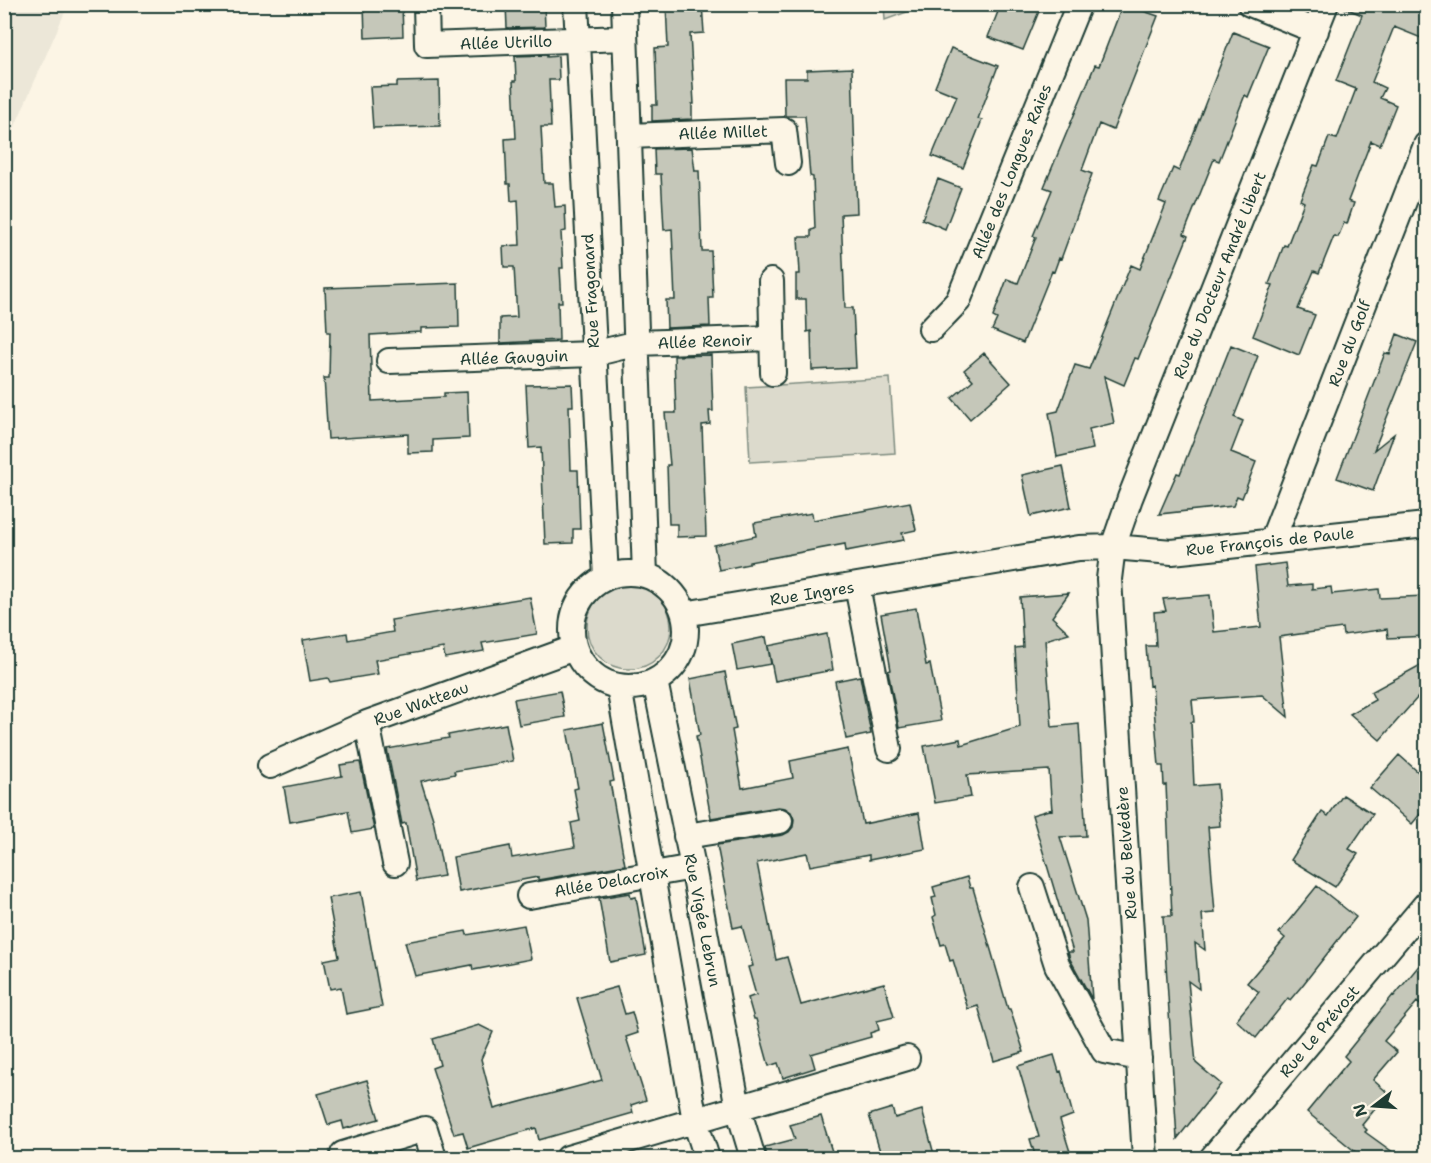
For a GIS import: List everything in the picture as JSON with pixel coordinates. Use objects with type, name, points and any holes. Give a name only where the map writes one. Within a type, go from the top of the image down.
[{"type":"street","name":"Allée Utrillo","points":[[426,4],[427,45],[625,38]]},
{"type":"street","name":"Rue Fragonard","points":[[576,4],[606,577]]},
{"type":"street","points":[[624,4],[645,575]]},
{"type":"street","name":"Allée des Longues Raies","points":[[931,329],[958,301],[1079,4]]},
{"type":"street","points":[[1250,4],[1316,31]]},
{"type":"street","name":"Rue du Docteur André Libert","points":[[1113,547],[1130,498],[1326,4]]},
{"type":"street","name":"Allée Millet","points":[[629,136],[784,130],[788,163]]},
{"type":"street","name":"Rue du Golf","points":[[1272,541],[1426,145]]},
{"type":"street","name":"Allée Renoir","points":[[771,281],[773,373]]},
{"type":"street","name":"Allée Renoir","points":[[638,343],[772,338]]},
{"type":"street","name":"Allée Gauguin","points":[[389,361],[593,354],[638,343]]},
{"type":"street","name":"Rue François de Paule","points":[[939,570],[1079,548],[1113,547],[1172,552],[1426,525]]},
{"type":"street","name":"Rue du Belvédère","points":[[1113,547],[1109,579],[1145,1158]]},
{"type":"street","name":"Rue Ingres","points":[[684,614],[857,586],[939,570]]},
{"type":"street","points":[[618,573],[645,575],[663,583],[676,597],[684,614],[686,634],[682,653],[671,669],[655,681],[638,687],[619,687],[592,674],[581,662],[574,648],[571,631],[574,615],[581,599],[592,586],[606,577],[618,573]]},
{"type":"street","points":[[857,586],[889,749]]},
{"type":"street","name":"Rue Watteau","points":[[270,766],[367,723],[574,648]]},
{"type":"street","name":"Rue Vigée Lebrun","points":[[655,681],[693,867],[738,1108],[753,1158]]},
{"type":"street","points":[[619,687],[695,1121],[707,1158]]},
{"type":"street","points":[[367,723],[395,863]]},
{"type":"street","points":[[686,836],[780,821]]},
{"type":"street","name":"Allée Delacroix","points":[[530,896],[693,867]]},
{"type":"street","points":[[1032,887],[1057,965],[1104,1051],[1139,1058]]},
{"type":"street","name":"Rue Le Prévost","points":[[1212,1158],[1426,904]]},
{"type":"street","points":[[568,1158],[907,1058]]},
{"type":"street","points":[[343,1154],[425,1129],[434,1158]]},
{"type":"shaded area","points":[[884,4],[926,4],[926,5],[885,20]]},
{"type":"shaded area","points":[[4,5],[68,5],[5,149]]},
{"type":"shaded area","points":[[890,378],[895,453],[750,462],[746,387]]},
{"type":"shaded area","points":[[629,585],[645,588],[659,597],[668,611],[671,627],[668,643],[659,657],[645,666],[629,669],[613,666],[599,657],[590,643],[587,627],[590,611],[599,597],[613,588]]},
{"type":"building","points":[[364,4],[402,4],[403,36],[365,38]]},
{"type":"building","points":[[506,4],[544,4],[545,27],[507,28]]},
{"type":"building","points":[[666,4],[702,4],[704,33],[690,34],[694,104],[692,104],[692,119],[652,121],[652,105],[657,105],[655,48],[668,47]]},
{"type":"building","points":[[1001,4],[1042,4],[1023,50],[988,37]]},
{"type":"building","points":[[1123,4],[1158,16],[1113,130],[1099,124],[1082,170],[1092,174],[1061,259],[1059,258],[1054,272],[1052,271],[1023,343],[992,330],[997,319],[993,317],[1007,279],[1018,283],[1036,237],[1033,236],[1052,190],[1044,187],[1095,65],[1099,66]]},
{"type":"building","points":[[1340,4],[1426,4],[1426,40],[1394,27],[1372,82],[1385,88],[1380,98],[1396,105],[1380,145],[1371,141],[1348,201],[1354,203],[1347,224],[1344,223],[1338,237],[1334,236],[1319,273],[1314,271],[1298,309],[1315,315],[1299,355],[1253,336],[1273,285],[1269,284],[1304,202],[1300,200],[1314,165],[1318,166],[1329,137],[1337,139],[1356,89],[1336,81],[1362,15]]},
{"type":"building","points":[[1233,32],[1269,46],[1248,97],[1245,95],[1219,161],[1214,159],[1184,234],[1188,236],[1138,359],[1135,358],[1124,385],[1104,376],[1114,423],[1089,429],[1093,449],[1057,457],[1049,413],[1058,411],[1075,365],[1089,369],[1131,265],[1140,269],[1166,204],[1159,201],[1173,168],[1179,171]]},
{"type":"building","points":[[951,48],[998,66],[978,119],[982,120],[963,168],[932,156],[957,96],[935,87]]},
{"type":"building","points":[[547,55],[547,57],[558,56],[559,80],[549,80],[551,127],[541,127],[544,183],[553,183],[555,207],[565,206],[566,231],[561,232],[563,268],[560,268],[562,302],[558,302],[559,340],[500,343],[500,318],[517,317],[514,267],[504,267],[503,246],[520,245],[518,200],[511,201],[510,184],[507,184],[505,139],[516,138],[513,81],[516,81],[515,56]]},
{"type":"building","points":[[852,68],[857,213],[841,214],[845,308],[853,308],[856,368],[812,370],[811,331],[807,332],[806,299],[796,299],[796,274],[800,274],[798,237],[811,237],[811,230],[815,229],[813,177],[810,176],[805,116],[785,116],[784,78],[807,78],[807,70]]},
{"type":"building","points":[[439,81],[440,126],[373,128],[370,87],[397,86],[397,82]]},
{"type":"building","points":[[692,148],[695,171],[699,171],[702,251],[711,251],[713,298],[709,298],[710,326],[667,328],[666,300],[675,300],[672,229],[664,230],[661,174],[655,174],[654,149]]},
{"type":"building","points":[[938,179],[961,188],[945,229],[922,219]]},
{"type":"building","points":[[458,283],[459,327],[421,328],[421,332],[370,335],[372,401],[444,397],[444,393],[467,392],[469,438],[433,440],[433,452],[408,453],[408,434],[328,439],[324,378],[329,378],[330,332],[327,332],[325,288]]},
{"type":"building","points":[[1397,334],[1417,342],[1374,450],[1394,434],[1373,491],[1337,478],[1385,353],[1390,354]]},
{"type":"building","points":[[1231,345],[1258,356],[1234,417],[1243,421],[1231,452],[1256,462],[1242,498],[1237,496],[1233,506],[1159,514],[1177,473],[1180,474]]},
{"type":"building","points":[[984,353],[1011,383],[970,419],[952,398],[973,380],[964,370]]},
{"type":"building","points":[[711,355],[713,411],[709,411],[710,424],[702,425],[706,536],[677,537],[677,524],[669,524],[667,465],[670,465],[665,413],[676,413],[674,356]]},
{"type":"building","points":[[572,384],[573,406],[569,406],[571,470],[578,470],[580,529],[573,529],[573,543],[545,544],[541,447],[529,448],[526,385]]},
{"type":"building","points":[[1063,466],[1071,507],[1031,516],[1022,475]]},
{"type":"building","points":[[910,502],[916,530],[902,533],[904,540],[846,551],[845,544],[719,570],[714,545],[756,536],[754,523],[812,513],[813,520]]},
{"type":"building","points":[[1285,563],[1288,586],[1312,584],[1312,589],[1331,587],[1332,594],[1379,589],[1380,598],[1426,596],[1426,636],[1388,638],[1387,629],[1343,635],[1342,628],[1279,637],[1288,717],[1262,695],[1192,700],[1194,786],[1217,784],[1220,826],[1208,827],[1215,913],[1202,914],[1205,950],[1195,943],[1199,989],[1188,981],[1196,1063],[1221,1084],[1177,1139],[1163,916],[1172,916],[1166,785],[1164,786],[1163,766],[1159,766],[1146,646],[1156,646],[1154,612],[1166,611],[1163,599],[1210,595],[1214,632],[1261,627],[1255,567]]},
{"type":"building","points":[[1069,593],[1052,617],[1069,633],[1045,640],[1052,727],[1079,724],[1086,836],[1060,837],[1086,920],[1092,999],[1070,959],[1068,952],[1073,952],[1032,815],[1052,809],[1049,770],[967,775],[971,797],[935,803],[924,746],[960,739],[961,745],[1020,727],[1015,648],[1023,647],[1020,597]]},
{"type":"building","points":[[530,597],[537,634],[482,643],[484,651],[445,658],[443,648],[375,660],[378,674],[330,682],[328,678],[310,681],[303,640],[347,633],[348,640],[393,632],[391,620]]},
{"type":"building","points":[[916,608],[926,665],[930,664],[941,721],[899,728],[888,671],[891,670],[881,614]]},
{"type":"building","points":[[827,634],[833,670],[775,681],[768,646]]},
{"type":"building","points":[[766,637],[771,664],[737,670],[732,644]]},
{"type":"building","points":[[1426,662],[1426,688],[1380,740],[1350,714],[1375,700],[1371,692]]},
{"type":"building","points":[[725,672],[736,729],[732,730],[742,788],[793,778],[790,761],[848,749],[863,824],[919,813],[925,849],[869,860],[869,855],[810,866],[807,853],[757,863],[776,960],[787,957],[801,1005],[884,983],[894,1017],[877,1021],[879,1030],[870,1033],[871,1037],[811,1054],[815,1068],[783,1078],[778,1063],[769,1066],[748,998],[756,995],[748,967],[753,966],[742,926],[733,928],[717,845],[783,835],[793,827],[794,819],[791,812],[778,807],[711,818],[696,736],[700,735],[690,679]]},
{"type":"building","points":[[860,676],[871,734],[846,739],[835,681]]},
{"type":"building","points":[[560,691],[565,717],[519,725],[514,699]]},
{"type":"building","points":[[603,723],[614,781],[610,782],[625,865],[538,880],[538,877],[459,892],[453,857],[510,846],[512,858],[575,847],[571,823],[580,821],[574,789],[578,788],[567,730]]},
{"type":"building","points":[[506,724],[513,761],[454,771],[455,774],[421,781],[433,819],[444,876],[416,881],[406,823],[402,824],[387,749],[449,738],[448,735]]},
{"type":"building","points":[[1399,755],[1426,779],[1426,807],[1412,824],[1370,788]]},
{"type":"building","points":[[360,762],[374,829],[352,833],[348,811],[290,822],[284,787],[342,776],[340,765]]},
{"type":"building","points":[[1343,795],[1373,814],[1349,849],[1358,854],[1335,887],[1291,860],[1322,812],[1328,816]]},
{"type":"building","points":[[967,877],[970,888],[973,888],[1008,1009],[1010,1009],[1024,1052],[994,1061],[978,1006],[968,1009],[953,960],[950,961],[945,944],[941,945],[933,917],[936,915],[932,898],[936,897],[933,887]]},
{"type":"building","points":[[1317,886],[1356,917],[1301,987],[1290,1000],[1288,998],[1256,1038],[1236,1020],[1259,992],[1247,983],[1285,938],[1279,933]]},
{"type":"building","points":[[361,892],[382,1007],[346,1014],[341,987],[330,989],[324,960],[339,957],[328,898]]},
{"type":"building","points":[[630,893],[631,898],[636,897],[646,955],[610,962],[599,898]]},
{"type":"building","points":[[524,925],[531,959],[473,970],[472,965],[415,976],[405,942],[466,931],[467,935]]},
{"type":"building","points":[[1426,957],[1426,1010],[1417,1002],[1384,1041],[1397,1052],[1373,1080],[1388,1093],[1362,1125],[1367,1130],[1365,1132],[1401,1158],[1363,1158],[1307,1112],[1349,1061],[1344,1056]]},
{"type":"building","points":[[617,987],[625,1014],[632,1012],[638,1033],[626,1037],[646,1100],[631,1105],[633,1113],[539,1140],[536,1128],[468,1148],[463,1132],[454,1134],[432,1068],[440,1065],[433,1039],[479,1025],[493,1032],[481,1059],[494,1109],[602,1080],[577,998]]},
{"type":"building","points":[[1054,1055],[1059,1072],[1061,1071],[1073,1115],[1060,1120],[1072,1158],[1036,1158],[1030,1139],[1039,1137],[1018,1066]]},
{"type":"building","points":[[367,1080],[379,1119],[344,1129],[342,1121],[328,1125],[318,1094]]},
{"type":"building","points":[[892,1108],[895,1118],[922,1110],[935,1158],[882,1158],[869,1115]]},
{"type":"building","points":[[821,1116],[834,1158],[767,1158],[765,1147],[795,1139],[790,1125]]}]
